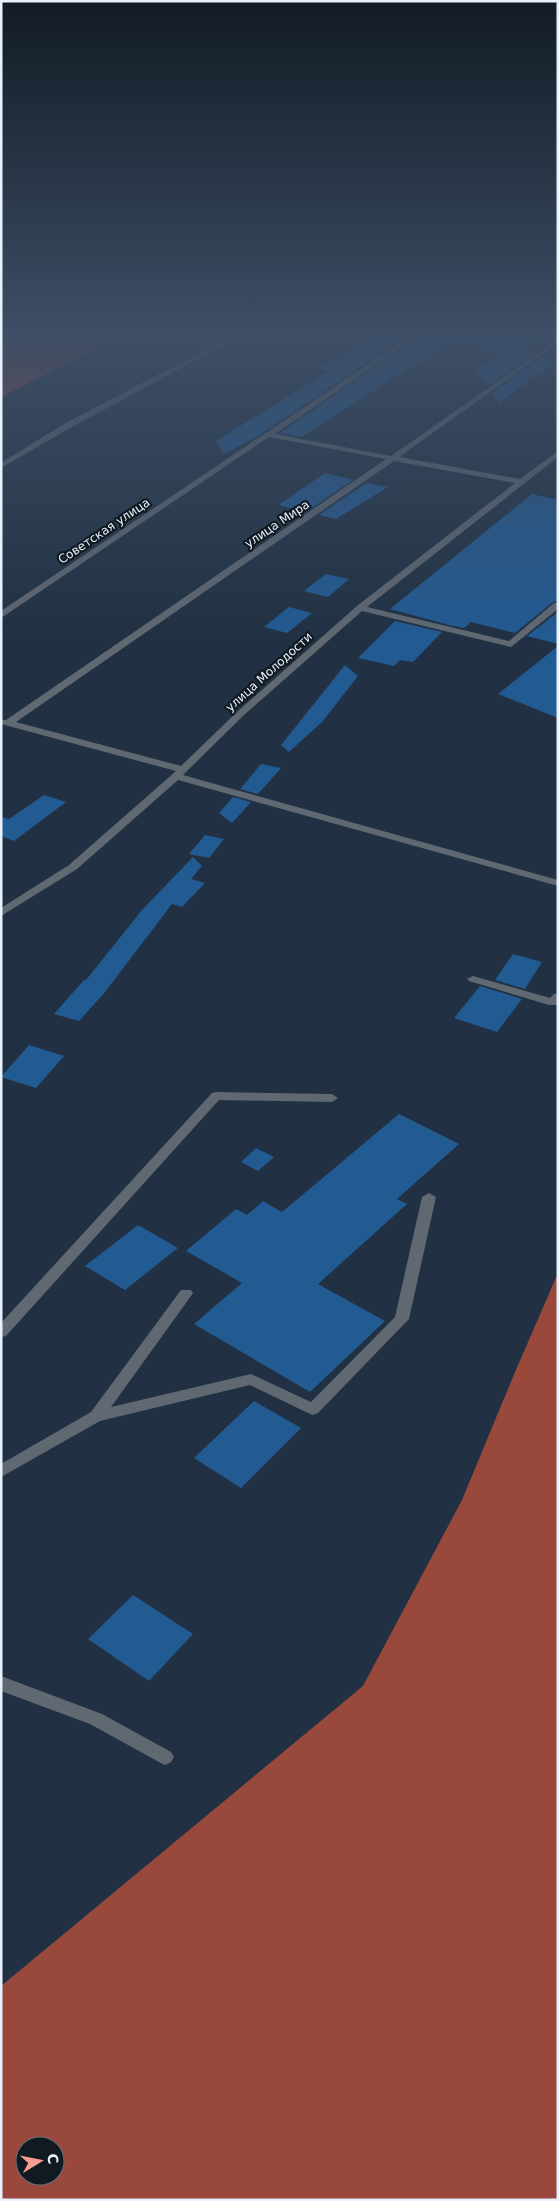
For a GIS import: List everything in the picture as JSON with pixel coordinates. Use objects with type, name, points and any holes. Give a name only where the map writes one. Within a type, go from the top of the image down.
[{"type":"street","points":[[1,466],[53,435]]},
{"type":"street","points":[[268,435],[522,482]]},
{"type":"street","name":"Советская улица","points":[[1,615],[268,435]]},
{"type":"street","name":"улица Мира","points":[[4,722],[426,435]]},
{"type":"street","name":"улица Молодости","points":[[1,913],[73,867],[179,773],[240,713],[360,608],[558,453]]},
{"type":"street","points":[[546,463],[558,465]]},
{"type":"street","points":[[360,608],[511,644],[557,605]]},
{"type":"street","points":[[4,722],[558,884]]},
{"type":"street","points":[[473,979],[553,1003],[558,996]]},
{"type":"street","points":[[1,1332],[216,1096],[332,1098]]},
{"type":"street","points":[[1,1471],[96,1416],[251,1379],[313,1409],[402,1320],[429,1197]]},
{"type":"street","points":[[96,1416],[186,1293]]},
{"type":"street","points":[[1,1683],[96,1719],[165,1757]]},
{"type":"shaded area","points":[[558,1273],[558,2200],[1,2200],[1,1986],[363,1686],[462,1500]]},
{"type":"building","points":[[226,435],[260,435],[224,454],[216,441]]},
{"type":"building","points":[[289,435],[306,435],[302,437]]},
{"type":"building","points":[[325,473],[353,480],[306,512],[278,505]]},
{"type":"building","points":[[366,483],[388,487],[336,519],[319,515]]},
{"type":"building","points":[[532,494],[558,500],[558,601],[553,602],[515,633],[471,622],[464,628],[390,609]]},
{"type":"building","points":[[326,574],[349,579],[328,597],[304,591]]},
{"type":"building","points":[[289,607],[312,613],[287,633],[264,627]]},
{"type":"building","points":[[558,612],[558,644],[527,636]]},
{"type":"building","points":[[395,621],[442,632],[413,662],[400,660],[394,666],[358,658]]},
{"type":"building","points":[[558,646],[558,718],[498,694]]},
{"type":"building","points":[[345,665],[358,676],[322,722],[289,752],[281,745]]},
{"type":"building","points":[[261,764],[281,768],[258,794],[240,789]]},
{"type":"building","points":[[44,795],[66,802],[14,841],[1,836],[1,817],[9,819]]},
{"type":"building","points":[[233,797],[251,802],[232,823],[219,813]]},
{"type":"building","points":[[205,835],[224,839],[209,858],[189,854]]},
{"type":"building","points":[[193,857],[202,866],[191,879],[205,883],[182,907],[172,904],[105,992],[79,1021],[54,1014],[86,980],[142,910]]},
{"type":"building","points":[[513,954],[542,962],[525,989],[495,980]]},
{"type":"building","points":[[480,986],[522,999],[497,1032],[454,1018]]},
{"type":"building","points":[[29,1045],[64,1056],[36,1088],[1,1077]]},
{"type":"building","points":[[399,1114],[459,1144],[397,1199],[407,1204],[318,1284],[385,1321],[310,1392],[194,1324],[242,1283],[186,1251],[236,1209],[247,1215],[263,1201],[282,1212]]},
{"type":"building","points":[[256,1148],[274,1157],[258,1171],[241,1162]]},
{"type":"building","points":[[138,1225],[178,1248],[125,1290],[85,1266]]},
{"type":"building","points":[[254,1401],[301,1428],[241,1488],[194,1458]]},
{"type":"building","points":[[133,1595],[193,1634],[149,1681],[88,1639]]}]
